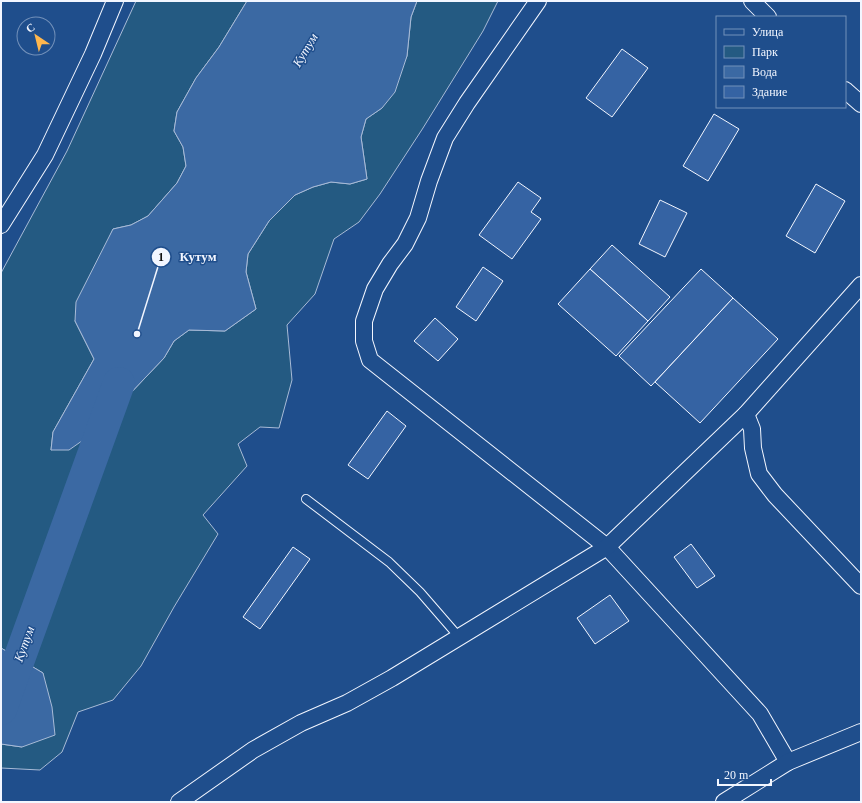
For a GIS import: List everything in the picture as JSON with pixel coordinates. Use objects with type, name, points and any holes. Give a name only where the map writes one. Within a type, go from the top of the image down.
[{"type":"street","points":[[1,225],[45,154],[93,54],[115,1]]},
{"type":"street","points":[[538,1],[466,103],[445,138],[429,181],[418,218],[405,244],[390,264],[375,289],[364,321],[364,341],[370,360],[607,547],[760,714],[788,762]]},
{"type":"street","points":[[752,1],[767,16]]},
{"type":"street","points":[[846,91],[861,104]]},
{"type":"street","points":[[179,802],[253,750],[301,723],[346,703],[392,678],[607,547],[746,414],[861,285]]},
{"type":"street","points":[[746,414],[752,429],[753,448],[759,474],[775,495],[861,586]]},
{"type":"street","points":[[724,802],[788,762],[861,732]]},
{"type":"lane","points":[[306,499],[389,562],[420,592],[459,637]]},
{"type":"green space","points":[[136,1],[247,1],[219,47],[196,78],[177,112],[174,131],[183,147],[186,166],[177,183],[148,216],[131,225],[113,229],[75,321],[94,359],[53,432],[51,450],[116,417],[125,399],[164,358],[174,341],[189,330],[225,331],[256,309],[246,272],[248,254],[269,221],[295,195],[313,187],[331,182],[350,184],[367,179],[361,137],[366,119],[382,108],[407,56],[411,17],[417,1],[498,1],[483,31],[380,194],[359,222],[334,239],[315,294],[287,325],[292,380],[279,428],[260,427],[238,444],[247,466],[203,515],[218,534],[174,607],[141,666],[113,700],[78,712],[62,752],[40,770],[1,768],[1,744],[22,747],[43,673],[1,648],[1,273],[67,151]]},
{"type":"water","points":[[247,1],[417,1],[411,17],[407,56],[395,92],[382,108],[366,119],[361,137],[367,179],[350,184],[331,182],[313,187],[295,195],[269,221],[248,254],[246,272],[256,309],[225,331],[189,330],[174,341],[164,358],[125,399],[116,417],[69,450],[51,450],[53,432],[94,359],[75,321],[76,302],[113,229],[131,225],[148,216],[177,183],[186,166],[183,147],[174,131],[177,112],[196,78],[219,47]]},
{"type":"water","points":[[1,648],[43,673],[52,707],[55,735],[22,747],[1,744]]},
{"type":"building","points":[[622,49],[648,68],[612,117],[586,98]]},
{"type":"building","points":[[714,114],[739,129],[708,181],[683,166]]},
{"type":"building","points":[[518,182],[541,198],[531,212],[541,219],[512,259],[479,235]]},
{"type":"building","points":[[816,184],[845,201],[815,253],[786,236]]},
{"type":"building","points":[[660,200],[687,213],[665,257],[639,244]]},
{"type":"building","points":[[612,245],[670,297],[648,321],[590,269]]},
{"type":"building","points":[[483,267],[503,281],[476,321],[456,307]]},
{"type":"building","points":[[590,269],[648,321],[616,356],[558,304]]},
{"type":"building","points":[[701,269],[733,298],[651,386],[619,356]]},
{"type":"building","points":[[733,298],[778,339],[700,423],[655,382]]},
{"type":"building","points":[[435,318],[458,339],[438,361],[414,341]]},
{"type":"building","points":[[387,411],[406,426],[368,479],[348,465]]},
{"type":"building","points":[[691,544],[715,576],[697,588],[674,557]]},
{"type":"building","points":[[293,547],[310,559],[260,629],[243,617]]},
{"type":"building","points":[[610,595],[629,621],[595,644],[577,618]]},
{"type":"waterway","name":"Кутум","points":[[1,709],[119,383]]},
{"type":"place","name":"Кутум","points":[[137,334]]}]
